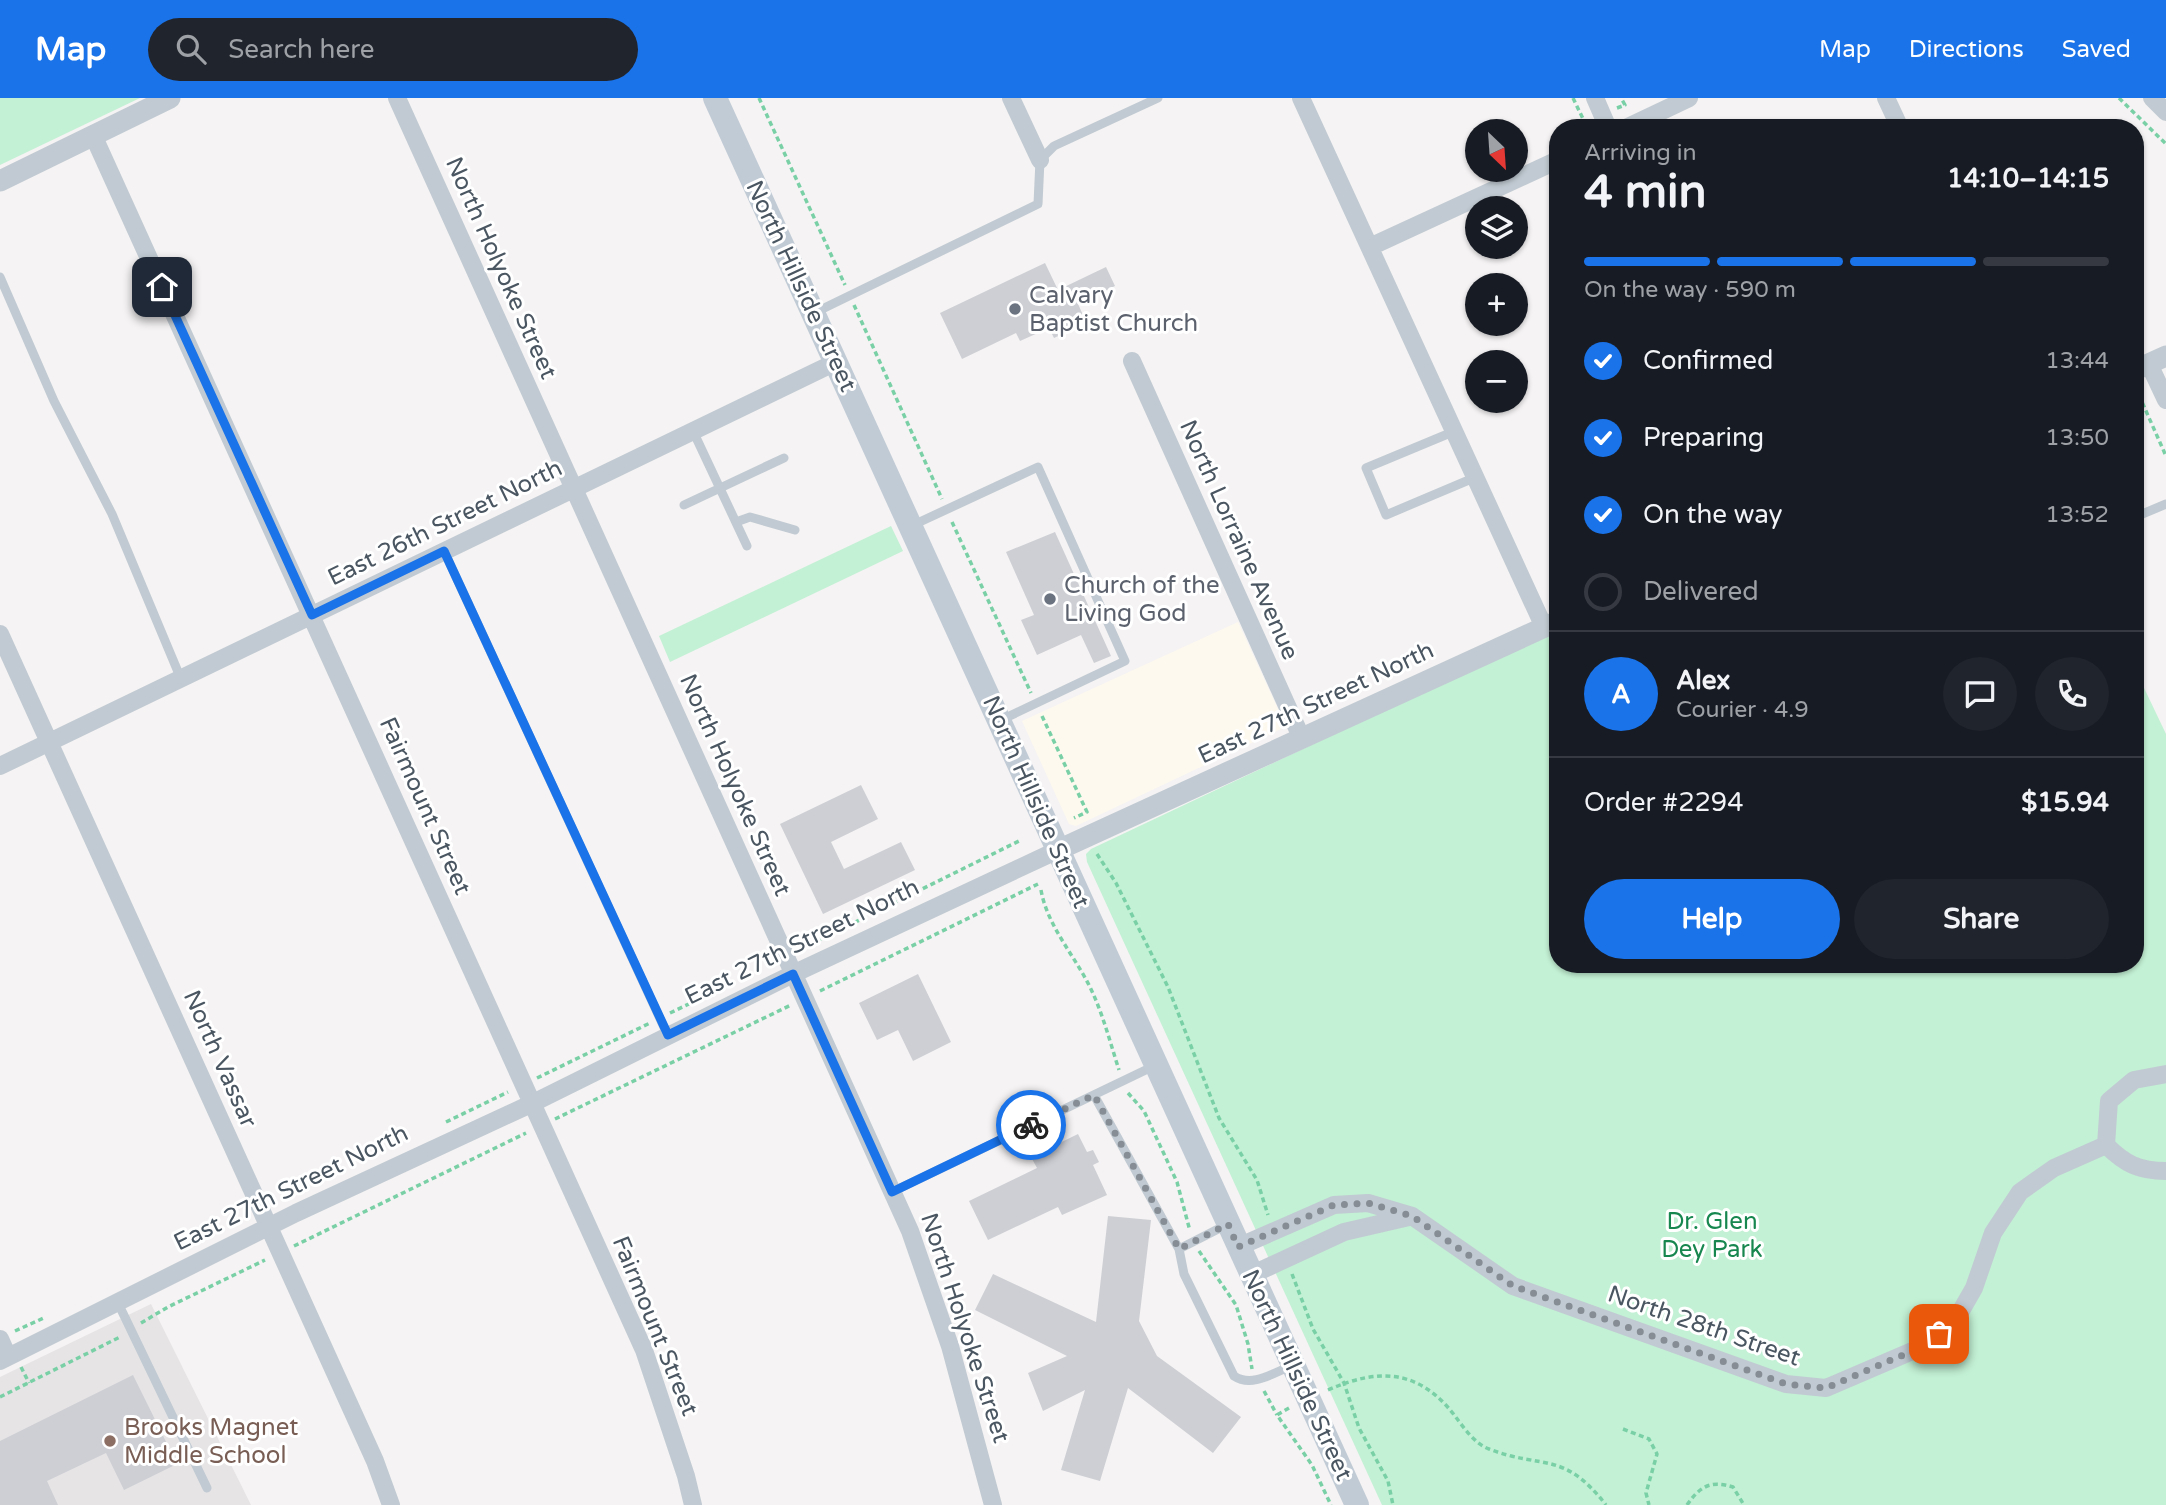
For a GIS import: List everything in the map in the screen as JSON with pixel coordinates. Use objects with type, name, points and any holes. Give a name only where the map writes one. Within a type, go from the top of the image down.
[{"type":"main road","name":"North Hillside Street","points":[[715,98],[1357,1505]]},
{"type":"street","points":[[0,181],[170,98]]},
{"type":"street","name":"North Holyoke Street","points":[[397,98],[910,1231],[950,1346],[993,1505]]},
{"type":"street","points":[[1012,98],[1040,160]]},
{"type":"street","points":[[1301,98],[1372,246],[1476,477],[1549,620]]},
{"type":"street","points":[[1595,98],[1604,119]]},
{"type":"street","points":[[1645,119],[1689,98]]},
{"type":"street","points":[[1886,98],[1896,119]]},
{"type":"street","points":[[2152,98],[2166,112]]},
{"type":"street","name":"Fairmount Street","points":[[93,135],[644,1350],[686,1476],[692,1505]]},
{"type":"street","points":[[1372,246],[1549,164]]},
{"type":"street","name":"North Lorraine Avenue","points":[[1132,361],[1302,739]]},
{"type":"street","name":"East 26th Street North","points":[[0,766],[836,362]]},
{"type":"street","points":[[2150,363],[2166,400]]},
{"type":"street","name":"East 27th Street North","points":[[4,1359],[269,1227],[533,1102],[793,974],[1549,625]]},
{"type":"street","name":"North Vassar","points":[[0,635],[375,1461],[391,1505]]},
{"type":"street","points":[[2166,1074],[2134,1080],[2109,1101],[2105,1145],[2122,1161],[2144,1171],[2166,1171]]},
{"type":"street","name":"North 28th Street","points":[[1238,1247],[1334,1205],[1368,1203],[1412,1216],[1513,1286],[1786,1384],[1826,1388],[1917,1349],[1939,1334],[1958,1316],[1974,1288],[1993,1233],[2020,1192],[2054,1168],[2105,1145]]},
{"type":"street","points":[[1251,1275],[1344,1232],[1412,1216]]},
{"type":"street","points":[[0,1339],[4,1359]]},
{"type":"lane","points":[[813,314],[1038,204],[1040,160],[1054,146],[1158,98]]},
{"type":"lane","points":[[0,277],[54,401],[112,514],[181,679]]},
{"type":"lane","points":[[693,431],[747,546]]},
{"type":"lane","points":[[1455,431],[1366,468],[1386,515],[1476,477]]},
{"type":"lane","points":[[684,505],[784,458]]},
{"type":"lane","points":[[911,527],[1038,467],[1125,661],[999,721]]},
{"type":"lane","points":[[2144,513],[2166,504]]},
{"type":"lane","points":[[736,522],[750,517],[795,530]]},
{"type":"lane","points":[[444,551],[668,1035]]},
{"type":"lane","points":[[892,1192],[1156,1065]]},
{"type":"lane","points":[[1094,1095],[1179,1249],[1184,1274],[1234,1376],[1241,1381],[1257,1379],[1292,1365]]},
{"type":"lane","points":[[1179,1249],[1228,1224]]},
{"type":"lane","points":[[118,1303],[207,1488]]},
{"type":"path","points":[[759,98],[1087,812],[1074,818]]},
{"type":"path","points":[[2119,98],[2140,119]]},
{"type":"path","points":[[2144,122],[2166,144]]},
{"type":"path","points":[[2144,406],[2166,456]]},
{"type":"path","points":[[1096,855],[1116,883],[1168,987],[1219,1118],[1257,1180],[1275,1231]]},
{"type":"path","points":[[0,1397],[106,1346],[168,1307],[1038,884]]},
{"type":"path","points":[[1041,890],[1044,908],[1100,1012],[1127,1093],[1144,1111],[1177,1182],[1185,1221],[1194,1241],[1236,1305],[1257,1379],[1276,1415],[1312,1465],[1331,1505]]},
{"type":"path","points":[[1286,1259],[1313,1329],[1344,1383],[1359,1428],[1388,1481],[1393,1505]]},
{"type":"path","points":[[1328,1390],[1372,1376],[1404,1376],[1430,1388],[1470,1435],[1488,1449],[1557,1463],[1588,1483],[1606,1505]]},
{"type":"path","points":[[1276,1415],[1291,1407]]},
{"type":"path","points":[[1623,1429],[1649,1439],[1657,1454],[1646,1493],[1649,1505]]},
{"type":"path","points":[[1687,1505],[1697,1491],[1709,1484],[1721,1483],[1733,1487],[1744,1505]]},
{"type":"shaded area","points":[[1238,622],[1282,718],[1281,729],[1076,826],[1069,824],[1022,721]]},
{"type":"shaded area","name":"Brooks Magnet Middle School","points":[[151,1304],[251,1505],[0,1505],[0,1377]]},
{"type":"green space","points":[[0,98],[140,98],[0,165]]},
{"type":"green space","points":[[891,526],[903,551],[670,662],[659,636]]},
{"type":"green space","name":"Dr. Glen Dey Park","points":[[1549,633],[1549,973],[2144,973],[2144,688],[2166,734],[2166,1505],[1382,1505],[1087,862],[1086,854],[1091,849]]},
{"type":"building","name":"Calvary Baptist Church","points":[[1045,263],[1058,290],[1106,267],[1115,286],[1078,304],[1083,315],[1071,320],[1075,328],[1054,338],[1049,328],[1020,341],[1016,333],[962,359],[940,313]]},
{"type":"building","name":"Church of the Living God","points":[[1055,532],[1111,656],[1094,663],[1081,635],[1037,655],[1021,620],[1034,615],[1006,552]]},
{"type":"building","points":[[861,785],[878,819],[831,842],[844,869],[901,842],[915,870],[823,914],[780,824]]},
{"type":"building","points":[[918,974],[951,1042],[913,1061],[898,1030],[877,1040],[859,1003]]},
{"type":"building","points":[[1078,1134],[1087,1152],[1093,1150],[1099,1162],[1093,1165],[1107,1195],[1062,1215],[1058,1207],[988,1240],[969,1201],[1037,1168],[1031,1157]]},
{"type":"building","points":[[1108,1216],[1151,1220],[1139,1321],[1157,1356],[1241,1417],[1213,1453],[1128,1388],[1100,1481],[1061,1470],[1085,1390],[1043,1411],[1028,1373],[1067,1356],[975,1310],[993,1274],[1096,1322]]},
{"type":"building","points":[[133,1375],[177,1464],[124,1490],[106,1453],[47,1481],[58,1505],[0,1505],[0,1441]]},
{"type":"way so far","points":[[1031,1125],[1094,1095],[1179,1249],[1228,1224],[1238,1247],[1334,1205],[1368,1203],[1412,1216],[1513,1286],[1786,1384],[1826,1388],[1917,1349],[1939,1334]]},
{"type":"place","name":"Calvary Baptist Church","points":[[1015,309]]},
{"type":"place","name":"Church of the Living God","points":[[1050,599]]},
{"type":"place","name":"Brooks Magnet Middle School","points":[[110,1441]]},
{"type":"route","points":[[162,287],[312,615],[444,551],[668,1035],[793,974],[892,1192],[1031,1125]]}]
